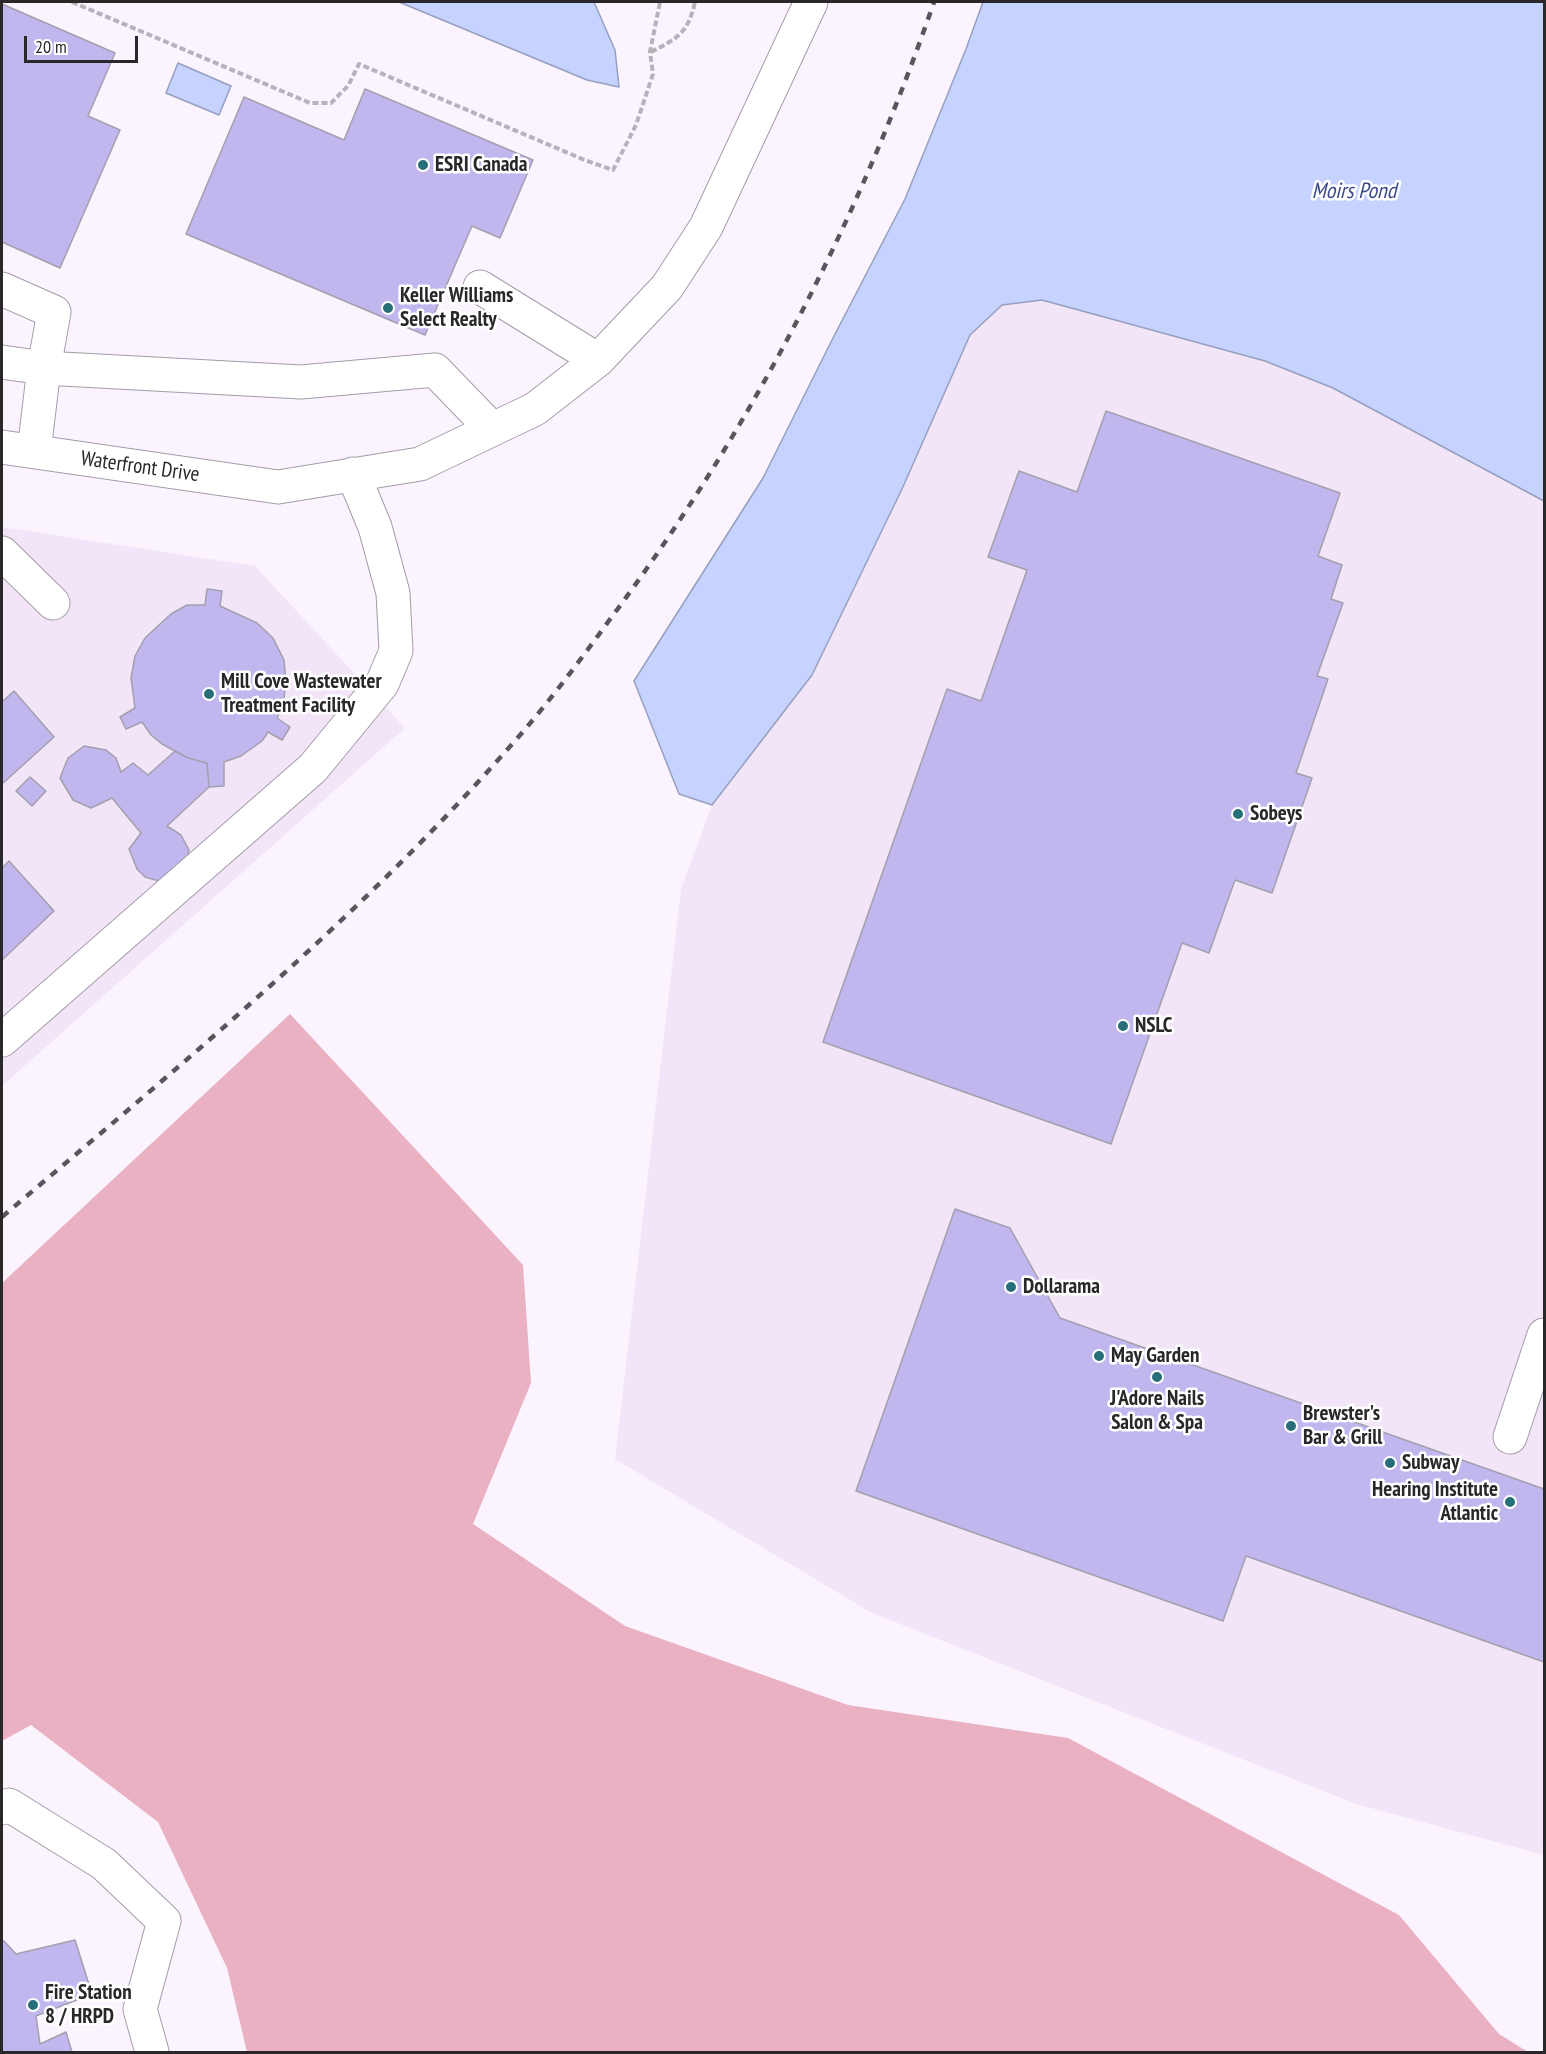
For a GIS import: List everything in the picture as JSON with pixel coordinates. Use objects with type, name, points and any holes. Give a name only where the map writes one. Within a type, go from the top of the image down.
[{"type":"street","name":"Waterfront Drive","points":[[2,447],[278,487],[420,464],[535,409],[598,360],[667,287],[706,227],[811,2]]},
{"type":"street","points":[[480,287],[598,360]]},
{"type":"street","points":[[2,289],[54,312],[44,368],[34,451]]},
{"type":"street","points":[[2,362],[44,368],[301,382],[435,370],[492,429]]},
{"type":"street","points":[[2,1040],[313,768],[382,684],[396,651],[393,593],[375,527],[353,474]]},
{"type":"street","points":[[2,553],[53,603]]},
{"type":"street","points":[[1510,1437],[1545,1335]]},
{"type":"street","points":[[2,1808],[9,1805],[104,1864],[164,1921],[140,2009],[152,2052]]},
{"type":"path","points":[[72,2],[310,103],[331,103],[348,86],[359,64],[586,161],[613,170],[636,124],[653,74],[650,52],[660,2]]},
{"type":"path","points":[[650,52],[680,37],[692,15],[695,2]]},
{"type":"shaded area","points":[[1042,300],[1265,361],[1333,388],[1544,501],[1544,1855],[1356,1804],[872,1613],[615,1459],[681,889],[712,805],[812,675],[902,489],[970,335],[1002,305]]},
{"type":"shaded area","name":"Mill Cove Wastewater Treatment Facility","points":[[2,527],[255,566],[405,728],[2,1086]]},
{"type":"shaded area","points":[[290,1014],[523,1265],[531,1383],[473,1524],[625,1626],[848,1705],[1068,1738],[1399,1915],[1499,2034],[1528,2052],[247,2052],[227,1968],[158,1822],[31,1725],[2,1741],[2,1283]]},
{"type":"water","points":[[399,2],[594,2],[615,50],[619,87],[587,80]]},
{"type":"water","name":"Moirs Pond","points":[[983,2],[1544,2],[1544,501],[1333,388],[1265,361],[1042,300],[1002,305],[970,335],[902,489],[812,675],[712,805],[679,794],[634,681],[763,478],[905,199]]},
{"type":"water","points":[[178,63],[231,86],[219,115],[166,93]]},
{"type":"building","points":[[2,4],[115,53],[88,116],[120,130],[60,268],[2,242]]},
{"type":"building","points":[[365,89],[533,160],[500,238],[472,226],[425,335],[186,234],[244,97],[344,140]]},
{"type":"building","points":[[1106,411],[1340,493],[1318,556],[1342,565],[1331,599],[1343,603],[1317,676],[1328,679],[1296,773],[1312,778],[1272,893],[1235,880],[1209,953],[1182,943],[1111,1144],[823,1042],[947,689],[981,701],[1027,570],[988,557],[1019,471],[1077,492]]},
{"type":"building","name":"Mill Cove Wastewater Treatment Facility","points":[[207,589],[222,591],[220,606],[257,623],[273,638],[284,660],[286,683],[283,705],[277,718],[290,727],[282,740],[268,732],[262,741],[241,756],[224,762],[224,786],[209,787],[207,763],[188,758],[162,744],[151,735],[142,722],[126,729],[120,717],[135,708],[131,678],[135,656],[145,638],[171,614],[187,605],[205,605]]},
{"type":"building","points":[[14,691],[54,737],[2,784],[2,702]]},
{"type":"building","name":"Mill Cove Wastewater Treatment Facility","points":[[84,746],[106,750],[116,758],[121,772],[133,763],[148,775],[175,751],[188,758],[207,763],[209,787],[167,826],[181,835],[189,850],[186,863],[159,881],[145,877],[137,869],[129,849],[141,833],[112,798],[91,808],[73,800],[60,778],[68,758]]},
{"type":"building","points":[[30,777],[46,791],[32,806],[16,791]]},
{"type":"building","points":[[9,861],[54,911],[2,960],[2,868]]},
{"type":"building","points":[[955,1209],[1010,1228],[1060,1318],[1544,1489],[1544,1662],[1246,1556],[1223,1621],[856,1491]]},
{"type":"building","name":"Fire Station 8 / HRPD","points":[[75,1940],[92,1994],[36,2016],[40,2044],[66,2032],[72,2052],[2,2052],[2,1942],[4,1941],[16,1954]]},
{"type":"railway","points":[[2,1217],[198,1050],[326,935],[448,814],[546,704],[659,551],[753,402],[795,325],[871,166],[934,2]]},
{"type":"place","name":"ESRI Canada","points":[[423,165]]},
{"type":"place","name":"Keller Williams Select Realty","points":[[388,308]]},
{"type":"place","name":"Mill Cove Wastewater Treatment Facility","points":[[209,694]]},
{"type":"place","name":"Sobeys","points":[[1238,814]]},
{"type":"place","name":"NSLC","points":[[1123,1026]]},
{"type":"place","name":"Dollarama","points":[[1011,1287]]},
{"type":"place","name":"May Garden","points":[[1099,1356]]},
{"type":"place","name":"J'Adore Nails Salon & Spa","points":[[1157,1377]]},
{"type":"place","name":"Brewster's Bar & Grill","points":[[1291,1426]]},
{"type":"place","name":"Subway","points":[[1390,1463]]},
{"type":"place","name":"Hearing Institute Atlantic","points":[[1510,1502]]},
{"type":"place","name":"Fire Station 8 / HRPD","points":[[33,2005]]}]
